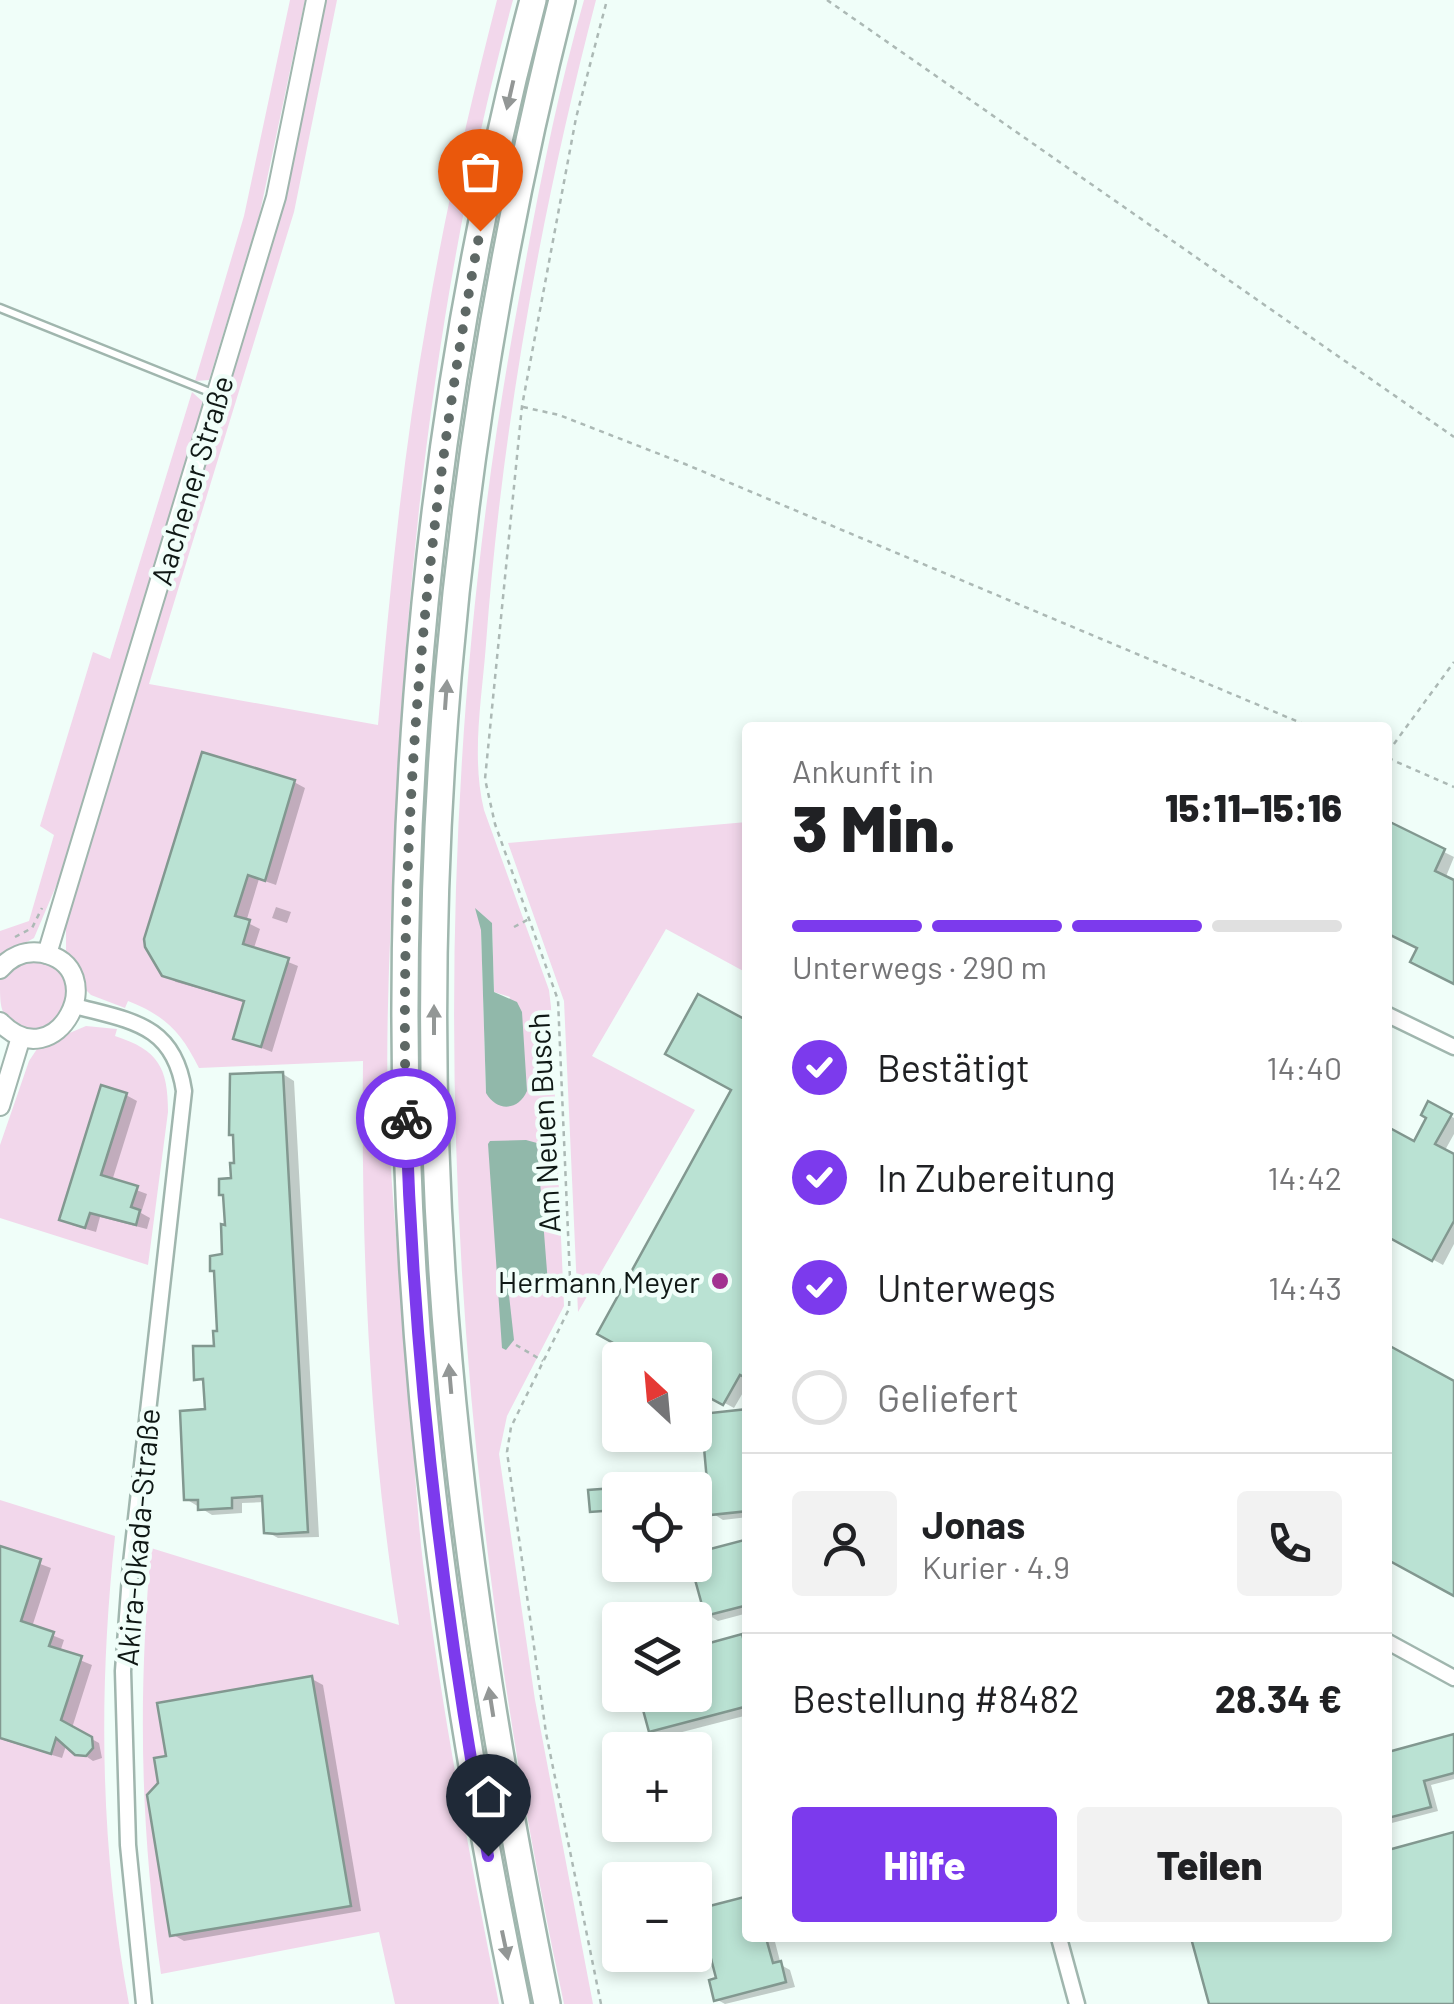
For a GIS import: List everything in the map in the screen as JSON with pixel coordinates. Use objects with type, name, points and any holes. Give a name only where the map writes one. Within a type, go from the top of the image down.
[{"type":"highway","points":[[518,2004],[465,1724],[431,1475],[411,1236],[405,976],[414,741],[440,474],[484,214],[533,0]]},
{"type":"highway","points":[[547,2004],[498,1746],[459,1470],[438,1191],[434,1002],[439,800],[461,542],[502,273],[562,0]]},
{"type":"street","name":"Aachener Straße","points":[[46,954],[276,197],[316,0]]},
{"type":"street","points":[[0,969],[17,956],[46,954],[68,969],[74,980],[75,1006],[60,1029],[48,1036],[21,1036],[0,1022]]},
{"type":"street","name":"Akira-Okada-Straße","points":[[75,1006],[140,1023],[154,1031],[166,1042],[181,1071],[184,1091],[131,1562],[124,1671],[128,1845],[144,2004]]},
{"type":"street","points":[[1392,1017],[1454,1048]]},
{"type":"street","points":[[0,1106],[21,1036]]},
{"type":"street","points":[[1392,1644],[1454,1678]]},
{"type":"street","points":[[1059,1942],[1077,2004]]},
{"type":"lane","points":[[0,308],[217,395]]},
{"type":"path","name":"Am Neuen Busch","points":[[601,2004],[546,1733],[507,1452],[511,1426],[569,1308],[558,1000],[494,824],[485,779],[522,406],[576,118],[607,0]]},
{"type":"path","points":[[827,0],[1454,437]]},
{"type":"path","points":[[522,406],[559,415],[684,464],[1299,722]]},
{"type":"path","points":[[1392,747],[1454,662]]},
{"type":"path","points":[[1392,760],[1454,787]]},
{"type":"path","points":[[16,936],[32,928],[45,899]]},
{"type":"path","points":[[514,926],[530,918]]},
{"type":"path","points":[[516,1345],[544,1362]]},
{"type":"shaded area","points":[[290,0],[305,0],[259,217],[209,380],[195,381],[244,216]]},
{"type":"shaded area","points":[[324,0],[337,0],[294,212],[149,684],[378,725],[404,470],[434,279],[497,0],[513,0],[488,101],[447,305],[419,511],[401,719],[387,1060],[391,1166],[423,1563],[457,1784],[499,2004],[395,2004],[379,1932],[161,1974],[143,1761],[151,1548],[399,1625],[380,1485],[369,1344],[363,1061],[199,1068],[186,1044],[162,1019],[128,1001],[125,1008],[91,995],[66,956],[66,926],[280,213]]},
{"type":"shaded area","points":[[584,0],[596,0],[541,239],[513,401],[493,563],[478,769],[484,810],[549,990],[551,1007],[564,1306],[507,1416],[499,1454],[535,1700],[593,2004],[564,2004],[523,1792],[491,1579],[469,1366],[456,1153],[455,939],[464,726],[486,512],[519,298]],"holes":[[[492,923],[494,992],[510,997],[486,1093],[481,929]]]},
{"type":"shaded area","points":[[192,392],[203,402],[62,872],[34,938],[0,957],[0,931],[29,921],[54,835],[40,826],[93,652],[110,659]]},
{"type":"shaded area","points":[[742,822],[742,970],[666,929],[592,1056],[695,1110],[578,1312],[564,1001],[508,843]]},
{"type":"shaded area","points":[[475,908],[492,923],[494,992],[517,1002],[522,1012],[527,1091],[507,1107],[496,1104],[486,1093],[481,930]]},
{"type":"shaded area","points":[[30,957],[56,965],[70,986],[59,1023],[29,1032],[4,1012],[0,978]]},
{"type":"shaded area","points":[[86,1026],[117,1029],[115,1036],[151,1054],[166,1083],[168,1112],[148,1265],[0,1218],[0,1145],[29,1061],[39,1046]]},
{"type":"shaded area","points":[[526,1140],[537,1143],[548,1284],[546,1288],[509,1295],[514,1340],[506,1350],[502,1348],[488,1144]]},
{"type":"shaded area","points":[[0,1500],[115,1536],[106,1654],[105,1771],[112,1887],[129,2004],[0,2004]]},
{"type":"building","points":[[202,752],[295,780],[265,881],[248,875],[235,916],[250,920],[243,944],[289,958],[261,1047],[233,1039],[244,1001],[162,976],[145,947],[144,939]]},
{"type":"building","points":[[1392,823],[1445,849],[1435,871],[1454,880],[1454,984],[1410,962],[1417,948],[1392,936]]},
{"type":"building","points":[[698,994],[742,1018],[742,1376],[723,1405],[712,1399],[712,1342],[611,1342],[597,1334],[731,1090],[665,1054]]},
{"type":"building","points":[[283,1072],[308,1532],[277,1534],[264,1533],[262,1496],[232,1498],[232,1508],[198,1510],[198,1500],[184,1500],[180,1411],[205,1409],[203,1379],[194,1380],[193,1346],[214,1346],[213,1331],[217,1331],[210,1256],[222,1254],[221,1224],[225,1225],[219,1179],[231,1178],[230,1163],[234,1163],[233,1135],[229,1135],[230,1074]]},
{"type":"building","points":[[101,1085],[127,1093],[101,1175],[138,1186],[131,1207],[140,1210],[136,1225],[90,1213],[85,1228],[59,1220]]},
{"type":"building","points":[[1428,1101],[1452,1114],[1435,1144],[1454,1154],[1454,1221],[1432,1261],[1392,1239],[1392,1129],[1414,1141],[1426,1118],[1421,1115]]},
{"type":"building","points":[[1392,1347],[1454,1381],[1454,1596],[1392,1562]]},
{"type":"building","points":[[742,1410],[742,1512],[712,1515],[712,1472],[706,1472],[704,1452],[712,1452],[712,1413]]},
{"type":"building","points":[[602,1489],[602,1511],[590,1512],[588,1490]]},
{"type":"building","points":[[742,1541],[742,1607],[712,1614],[712,1602],[701,1602],[696,1582],[712,1582],[712,1549]]},
{"type":"building","points":[[0,1546],[41,1559],[21,1621],[54,1632],[49,1646],[82,1656],[61,1720],[92,1737],[93,1748],[86,1756],[75,1755],[56,1738],[51,1754],[0,1738]]},
{"type":"building","points":[[742,1634],[742,1708],[649,1732],[644,1712],[712,1712],[712,1642]]},
{"type":"building","points":[[312,1676],[351,1906],[170,1936],[147,1795],[158,1783],[154,1758],[166,1756],[157,1703]]},
{"type":"building","points":[[1454,1734],[1454,1773],[1424,1781],[1431,1807],[1392,1817],[1392,1751]]},
{"type":"building","points":[[1454,1832],[1454,2004],[1209,2004],[1192,1942],[1392,1942],[1392,1849]]},
{"type":"building","points":[[742,1898],[742,1942],[767,1942],[773,1963],[781,1961],[786,1982],[714,2001],[709,1980],[716,1978],[712,1963],[712,1905]]},
{"type":"way so far","points":[[406,1118],[406,908],[418,674],[447,424],[480,231]]},
{"type":"place","name":"Hermann Meyer","points":[[720,1281]]},
{"type":"route","points":[[406,1118],[417,1323],[435,1513],[488,1856]]}]
